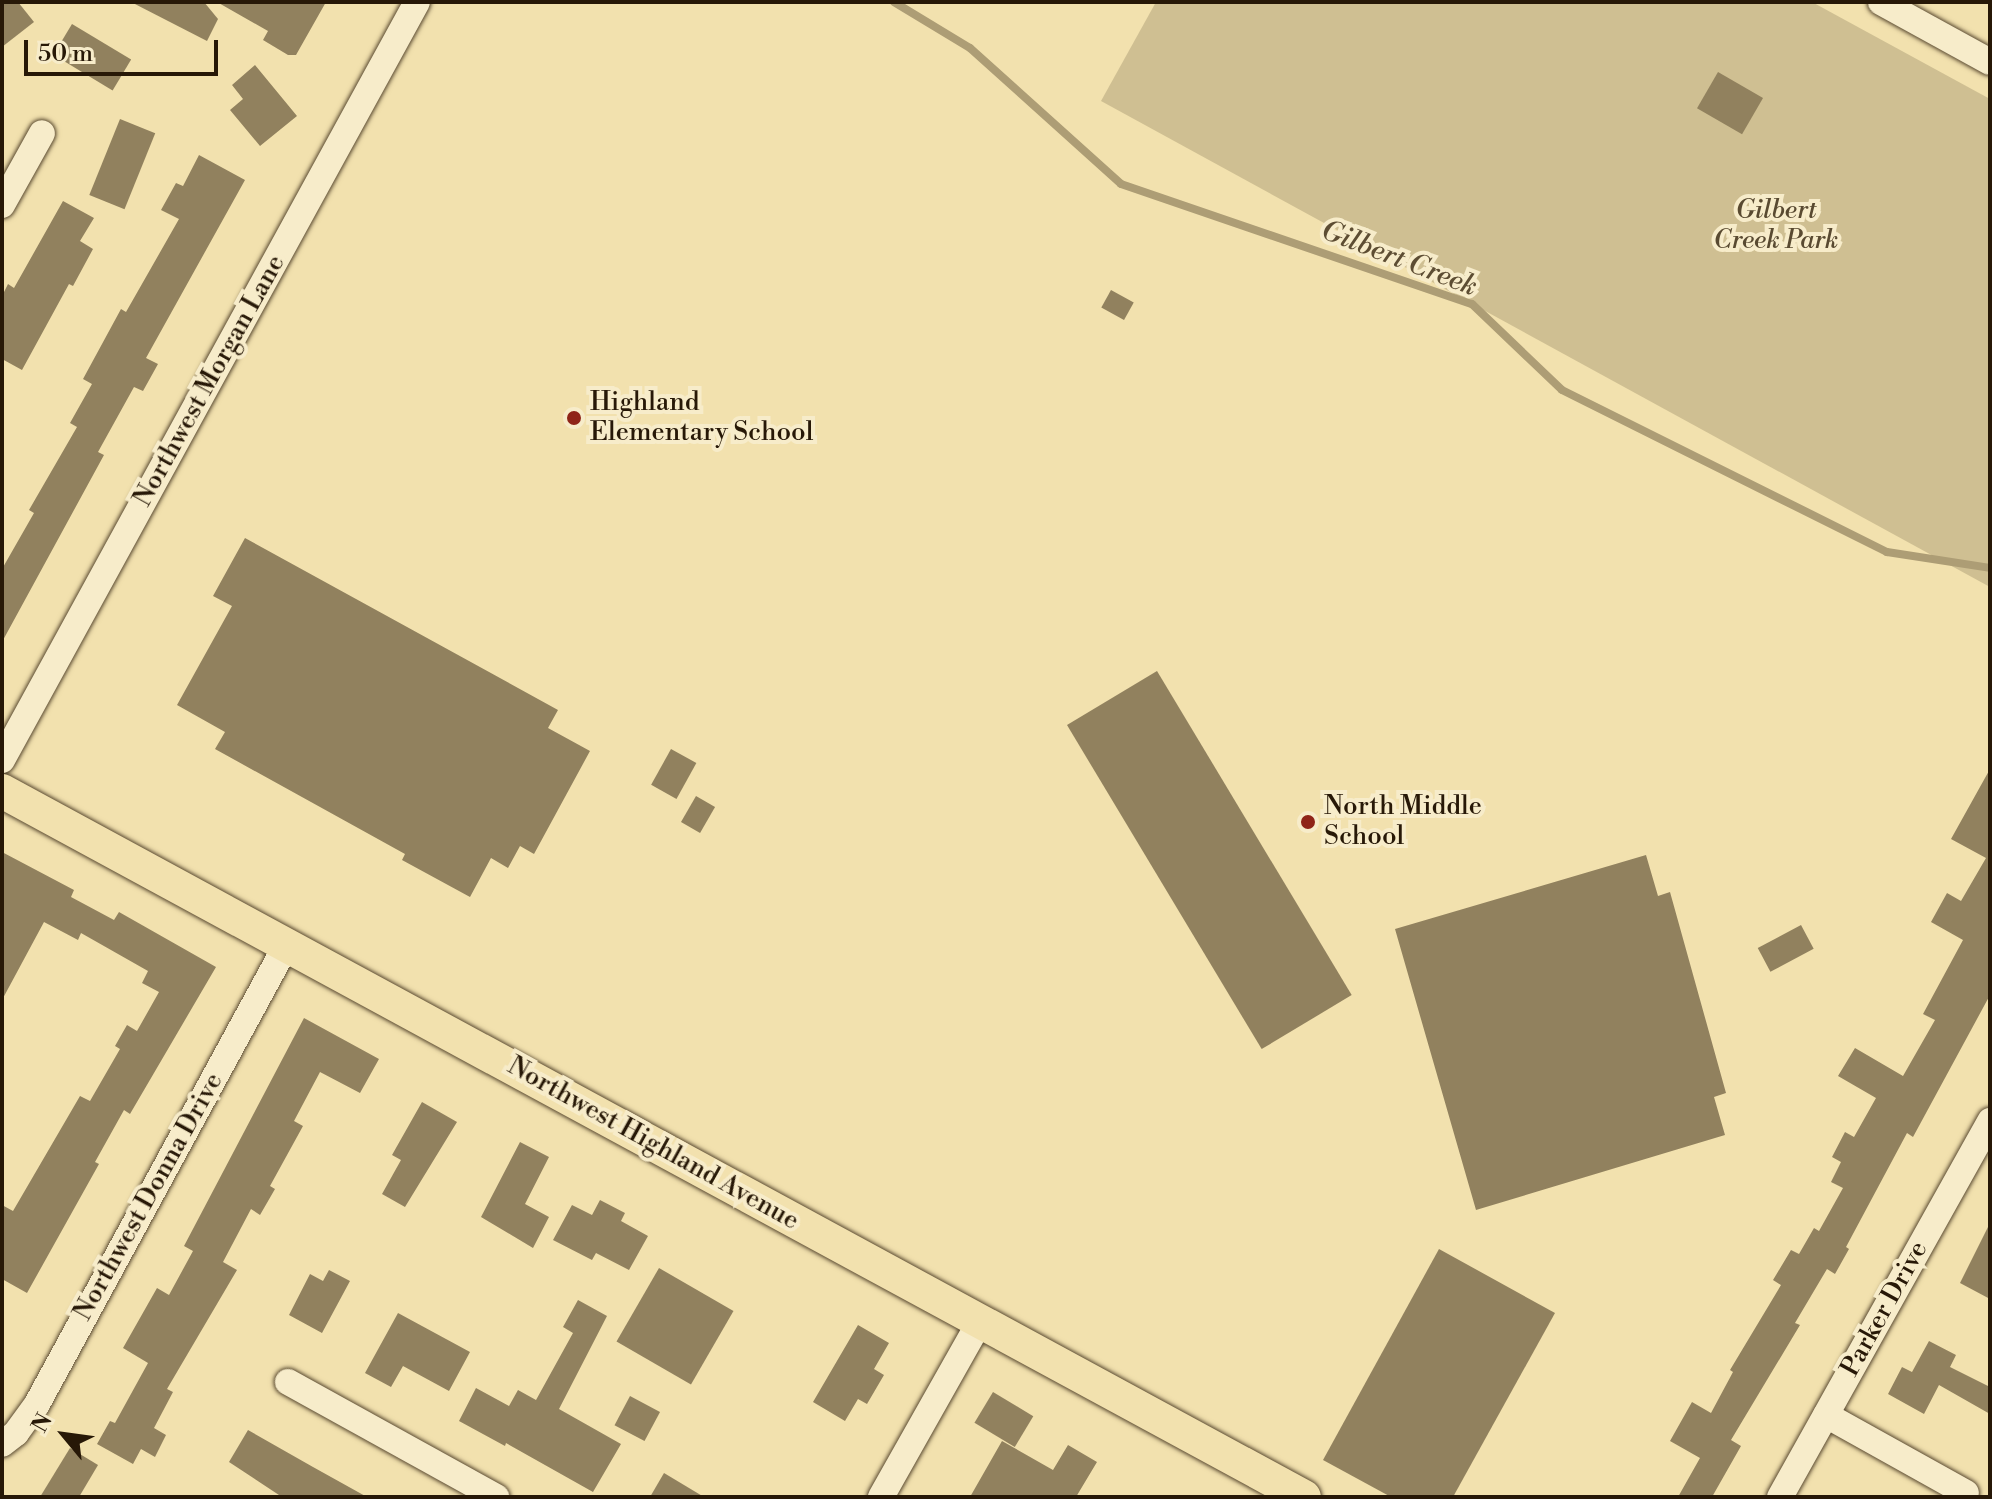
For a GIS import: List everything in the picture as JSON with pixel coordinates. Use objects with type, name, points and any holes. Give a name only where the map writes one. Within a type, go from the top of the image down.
[{"type":"main road","name":"Northwest Highland Avenue","points":[[2,791],[1304,1497]]},
{"type":"street","name":"Northwest Morgan Lane","points":[[2,760],[417,2]]},
{"type":"street","points":[[1881,2],[1986,50]]},
{"type":"street","points":[[2,205],[42,133]]},
{"type":"street","name":"Northwest Donna Drive","points":[[2,1444],[16,1433],[37,1404],[287,944]]},
{"type":"street","name":"Parker Drive","points":[[1780,1497],[1987,1134]]},
{"type":"street","points":[[881,1497],[979,1323]]},
{"type":"street","points":[[288,1382],[496,1497]]},
{"type":"street","points":[[1826,1415],[1966,1493]]},
{"type":"green space","name":"Gilbert Creek Park","points":[[1156,2],[1812,2],[1990,99],[1990,587],[1101,101]]},
{"type":"building","points":[[2,2],[18,2],[34,22],[2,47]]},
{"type":"building","points":[[131,2],[204,2],[218,19],[207,41]]},
{"type":"building","points":[[217,2],[326,2],[296,55],[288,55],[263,40],[268,31]]},
{"type":"building","points":[[72,24],[131,60],[113,90],[53,55]]},
{"type":"building","points":[[255,65],[297,116],[260,146],[230,110],[243,99],[232,85]]},
{"type":"building","points":[[1718,72],[1763,98],[1742,134],[1697,108]]},
{"type":"building","points":[[120,119],[155,133],[125,209],[89,195]]},
{"type":"building","points":[[199,155],[245,180],[146,358],[158,364],[143,391],[134,387],[98,452],[104,455],[2,642],[2,569],[34,513],[29,510],[77,427],[70,423],[92,384],[83,379],[121,309],[126,312],[179,219],[161,210],[176,183],[183,186]]},
{"type":"building","points":[[63,201],[94,218],[80,241],[93,249],[73,286],[69,284],[22,370],[2,359],[2,296],[8,284],[14,288]]},
{"type":"building","points":[[1111,290],[1134,303],[1124,320],[1101,307]]},
{"type":"building","points":[[245,538],[558,710],[548,728],[590,751],[534,854],[520,846],[508,868],[491,858],[470,897],[402,860],[405,854],[215,749],[225,732],[177,705],[232,606],[213,596]]},
{"type":"building","points":[[1157,671],[1352,995],[1262,1049],[1067,725]]},
{"type":"building","points":[[671,749],[696,763],[676,799],[651,785]]},
{"type":"building","points":[[1990,769],[1990,995],[1913,1137],[1907,1133],[1846,1247],[1849,1249],[1835,1274],[1827,1269],[1795,1323],[1800,1325],[1731,1440],[1741,1446],[1712,1497],[1678,1497],[1700,1458],[1670,1441],[1692,1402],[1711,1413],[1733,1372],[1730,1370],[1781,1285],[1773,1280],[1791,1250],[1799,1254],[1814,1228],[1819,1231],[1843,1188],[1831,1182],[1841,1162],[1832,1157],[1845,1132],[1854,1137],[1876,1098],[1838,1076],[1855,1048],[1903,1076],[1935,1020],[1923,1014],[1963,940],[1931,922],[1947,893],[1961,901],[1986,858],[1951,839]]},
{"type":"building","points":[[696,796],[715,807],[700,833],[681,822]]},
{"type":"building","points":[[2,852],[74,890],[71,897],[114,920],[119,912],[216,967],[130,1114],[124,1110],[95,1162],[99,1164],[27,1293],[2,1279],[2,1205],[13,1211],[80,1096],[90,1101],[120,1049],[115,1046],[127,1025],[137,1031],[159,992],[142,983],[148,971],[81,933],[78,940],[44,922],[2,1000]]},
{"type":"building","points":[[1646,855],[1658,896],[1670,892],[1726,1093],[1714,1097],[1725,1135],[1476,1210],[1395,929]]},
{"type":"building","points":[[1801,925],[1814,949],[1770,972],[1758,948]]},
{"type":"building","points":[[304,1018],[379,1059],[360,1093],[320,1072],[294,1121],[303,1126],[270,1186],[275,1189],[260,1215],[251,1209],[223,1262],[237,1270],[167,1389],[173,1392],[154,1428],[166,1435],[155,1457],[141,1449],[133,1464],[97,1444],[110,1421],[115,1423],[148,1363],[123,1348],[157,1288],[169,1295],[193,1251],[184,1246]]},
{"type":"building","points":[[422,1102],[457,1122],[405,1207],[382,1194],[401,1160],[392,1155]]},
{"type":"building","points":[[520,1142],[549,1157],[525,1204],[549,1217],[533,1248],[481,1217]]},
{"type":"building","points":[[600,1200],[625,1213],[621,1221],[648,1236],[629,1270],[596,1253],[592,1260],[553,1240],[572,1205],[592,1215]]},
{"type":"building","points":[[1990,1223],[1990,1299],[1960,1283]]},
{"type":"building","points":[[1439,1249],[1555,1313],[1453,1497],[1391,1497],[1323,1460]]},
{"type":"building","points":[[659,1268],[733,1311],[691,1385],[616,1342]]},
{"type":"building","points":[[329,1270],[350,1281],[322,1333],[289,1315],[310,1274],[323,1281]]},
{"type":"building","points":[[578,1300],[607,1316],[559,1409],[621,1444],[593,1492],[506,1443],[505,1446],[459,1421],[476,1388],[509,1406],[518,1390],[536,1400],[573,1333],[563,1327]]},
{"type":"building","points":[[398,1313],[470,1352],[449,1391],[403,1366],[391,1387],[365,1373]]},
{"type":"building","points":[[858,1325],[889,1343],[874,1369],[884,1375],[867,1404],[858,1399],[845,1421],[813,1402]]},
{"type":"building","points":[[1929,1341],[1956,1355],[1950,1367],[1990,1387],[1990,1414],[1939,1385],[1924,1414],[1888,1394],[1902,1367],[1912,1372]]},
{"type":"building","points":[[993,1392],[1033,1416],[1015,1447],[974,1423]]},
{"type":"building","points":[[630,1396],[660,1412],[645,1441],[615,1425]]},
{"type":"building","points":[[248,1430],[367,1497],[282,1497],[229,1462]]},
{"type":"building","points":[[1002,1441],[1053,1470],[1068,1445],[1097,1462],[1076,1497],[970,1497]]},
{"type":"building","points":[[70,1448],[98,1465],[79,1497],[40,1497]]},
{"type":"building","points":[[664,1473],[704,1497],[650,1497]]},
{"type":"waterway","name":"Gilbert Creek","points":[[894,2],[970,48],[1121,184],[1472,304],[1562,390],[1887,552],[1990,568]]},
{"type":"place","name":"Highland Elementary School","points":[[574,418]]},
{"type":"place","name":"North Middle School","points":[[1308,822]]}]
